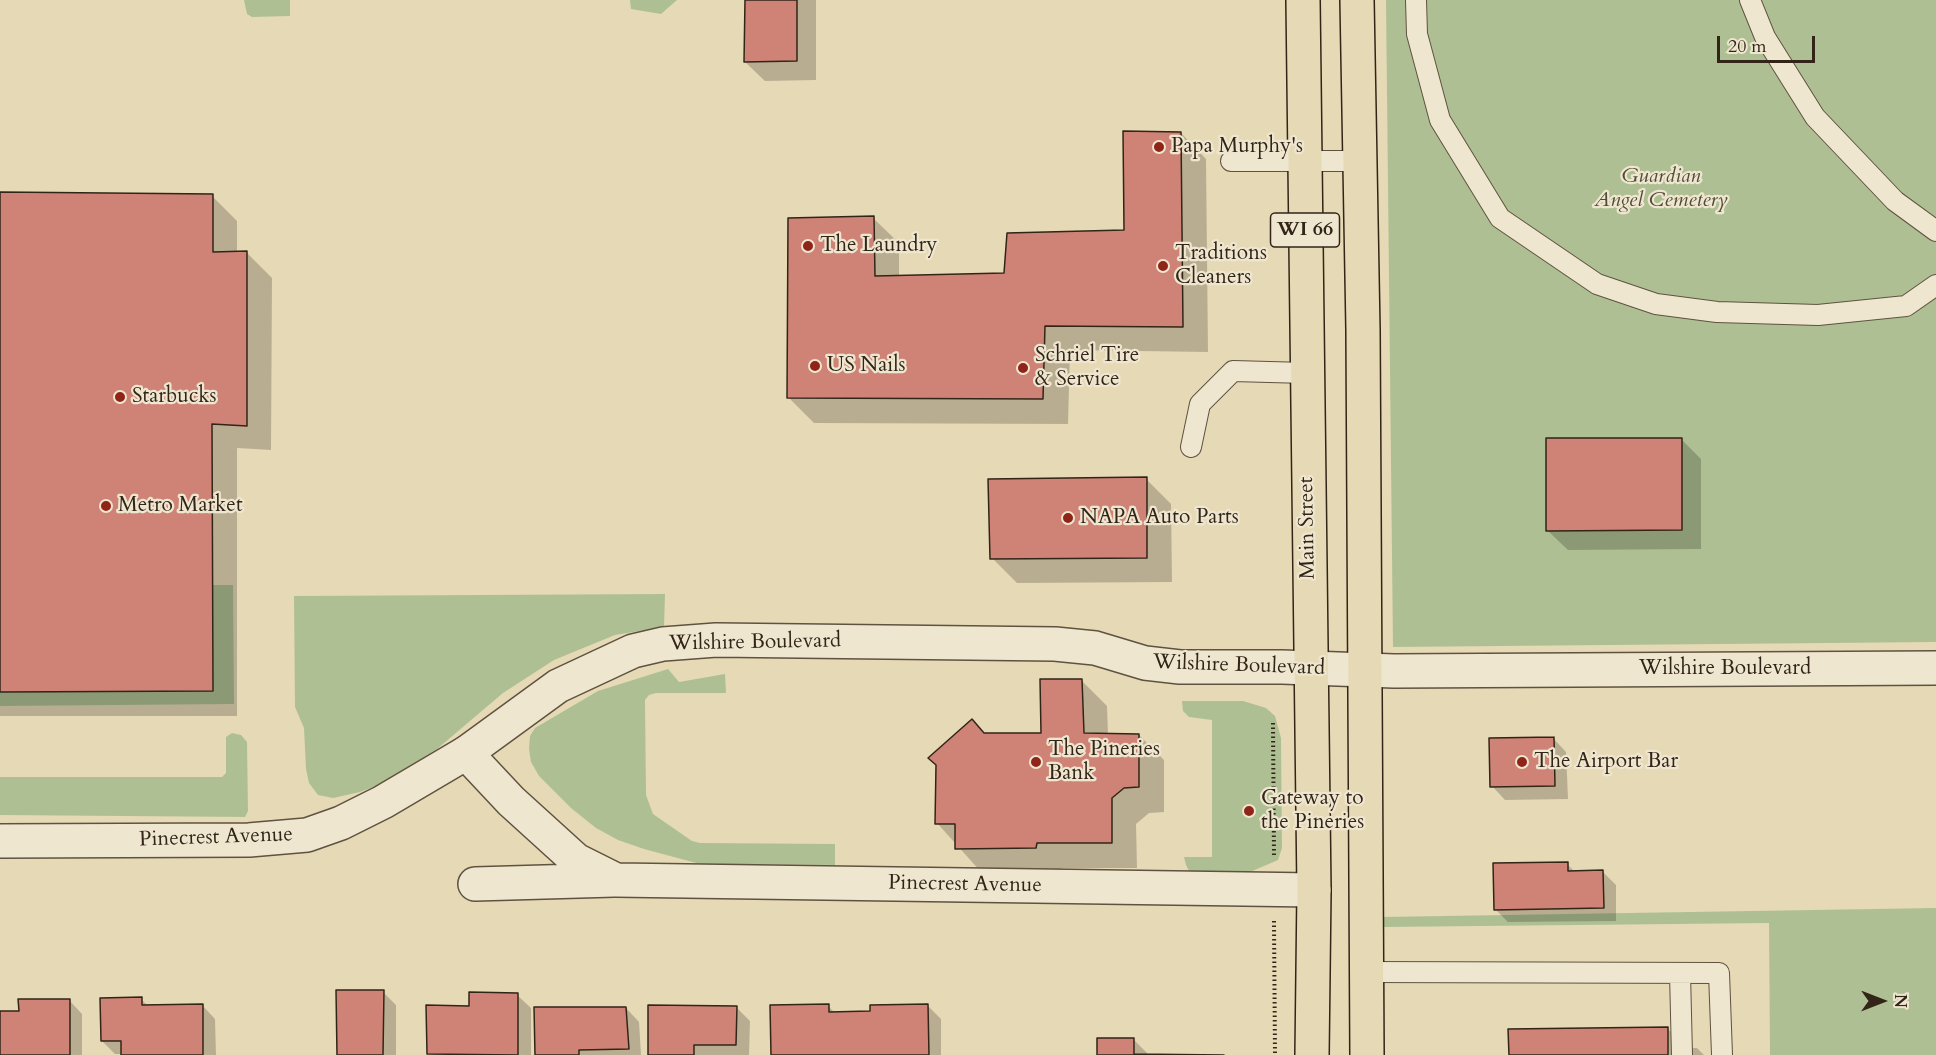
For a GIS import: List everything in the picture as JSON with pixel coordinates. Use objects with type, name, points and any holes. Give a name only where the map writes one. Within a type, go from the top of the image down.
[{"type":"main road","name":"Main Street","points":[[1303,0],[1314,890],[1312,1055]]},
{"type":"main road","name":"WI 66","points":[[1357,0],[1367,1055]]},
{"type":"street","name":"Wilshire Boulevard","points":[[466,753],[558,686],[633,651],[663,644],[717,640],[1055,644],[1095,648],[1145,663],[1180,667],[1365,670],[1936,668]]},
{"type":"street","name":"Pinecrest Avenue","points":[[0,841],[249,840],[307,834],[341,823],[383,802],[466,753],[511,801],[576,860],[616,880]]},
{"type":"street","name":"Pinecrest Avenue","points":[[475,884],[616,880],[1314,890]]},
{"type":"lane","points":[[1416,0],[1417,33],[1440,120],[1500,218],[1597,284],[1656,304],[1718,312],[1818,315],[1906,306],[1936,285]]},
{"type":"lane","points":[[1750,0],[1765,37],[1815,117],[1895,201],[1936,231]]},
{"type":"lane","points":[[1231,161],[1359,161]]},
{"type":"lane","points":[[1191,447],[1200,404],[1233,371],[1306,374]]},
{"type":"lane","points":[[1365,972],[1719,973],[1722,1055]]},
{"type":"lane","points":[[1680,973],[1682,1055]]},
{"type":"green space","points":[[244,0],[290,0],[290,16],[252,17],[247,14]]},
{"type":"green space","points":[[630,0],[677,0],[661,14],[631,9]]},
{"type":"green space","name":"Guardian Angel Cemetery","points":[[1386,0],[1936,0],[1936,642],[1393,647]]},
{"type":"green space","points":[[212,585],[233,585],[234,704],[0,706],[0,692]]},
{"type":"green space","points":[[665,594],[664,627],[615,635],[554,660],[503,693],[437,749],[380,784],[360,792],[333,798],[318,795],[309,783],[304,728],[295,707],[294,596]]},
{"type":"green space","points":[[668,669],[679,682],[725,674],[726,693],[656,693],[649,695],[645,700],[646,795],[653,814],[692,841],[700,843],[835,844],[835,865],[700,864],[644,849],[618,840],[596,828],[571,808],[539,776],[531,762],[529,749],[530,736],[535,728],[598,691]]},
{"type":"green space","points":[[1182,701],[1243,701],[1266,708],[1275,716],[1281,738],[1282,848],[1278,860],[1250,872],[1197,873],[1189,871],[1184,857],[1212,857],[1212,720],[1189,717],[1183,711]]},
{"type":"green space","points":[[232,733],[241,735],[247,742],[248,811],[245,817],[0,815],[0,777],[222,777],[226,773],[226,737]]},
{"type":"green space","points":[[1936,908],[1936,1055],[1770,1055],[1769,923],[1384,927],[1383,917]]},
{"type":"building","points":[[745,0],[797,0],[797,61],[744,62]]},
{"type":"building","points":[[1123,131],[1181,132],[1183,327],[1045,326],[1043,399],[787,398],[788,218],[874,216],[875,276],[1004,273],[1007,233],[1124,230]]},
{"type":"building","name":"Metro Market","points":[[0,192],[213,194],[213,252],[247,251],[247,426],[212,424],[213,691],[0,692]]},
{"type":"building","points":[[1546,438],[1682,438],[1682,530],[1546,531]]},
{"type":"building","name":"NAPA Auto Parts","points":[[1147,477],[1147,558],[990,559],[988,479]]},
{"type":"building","name":"The Pineries Bank","points":[[1040,679],[1082,679],[1084,733],[1139,734],[1139,787],[1124,788],[1112,798],[1112,843],[1037,843],[1036,848],[955,849],[955,824],[935,824],[936,765],[928,758],[972,719],[984,733],[1041,733]]},
{"type":"building","name":"The Airport Bar","points":[[1554,737],[1555,786],[1490,787],[1489,738]]},
{"type":"building","points":[[1568,862],[1568,871],[1603,870],[1604,908],[1494,910],[1493,863]]},
{"type":"building","points":[[336,990],[384,990],[383,1055],[337,1055]]},
{"type":"building","points":[[469,992],[518,993],[518,1055],[427,1054],[426,1005],[469,1006]]},
{"type":"building","points":[[142,997],[142,1005],[203,1004],[203,1055],[121,1055],[121,1041],[101,1041],[100,998]]},
{"type":"building","points":[[18,999],[70,999],[70,1055],[0,1055],[0,1011],[19,1011]]},
{"type":"building","points":[[829,1004],[829,1012],[870,1011],[870,1005],[928,1004],[929,1055],[771,1055],[770,1005]]},
{"type":"building","points":[[648,1005],[737,1006],[736,1045],[694,1045],[694,1055],[648,1055]]},
{"type":"building","points":[[534,1007],[626,1007],[629,1049],[579,1050],[579,1055],[535,1055]]},
{"type":"building","points":[[1668,1027],[1668,1055],[1509,1055],[1508,1029]]},
{"type":"building","points":[[1097,1038],[1134,1038],[1134,1054],[1224,1055],[1097,1055]]},
{"type":"place","name":"Papa Murphy's","points":[[1159,147]]},
{"type":"place","name":"The Laundry","points":[[808,246]]},
{"type":"place","name":"Traditions Cleaners","points":[[1163,266]]},
{"type":"place","name":"US Nails","points":[[815,366]]},
{"type":"place","name":"Schriel Tire & Service","points":[[1023,368]]},
{"type":"place","name":"Starbucks","points":[[120,397]]},
{"type":"place","name":"Metro Market","points":[[106,506]]},
{"type":"place","name":"NAPA Auto Parts","points":[[1068,518]]},
{"type":"place","name":"The Pineries Bank","points":[[1036,762]]},
{"type":"place","name":"The Airport Bar","points":[[1522,762]]},
{"type":"place","name":"Gateway to the Pineries","points":[[1249,811]]}]
